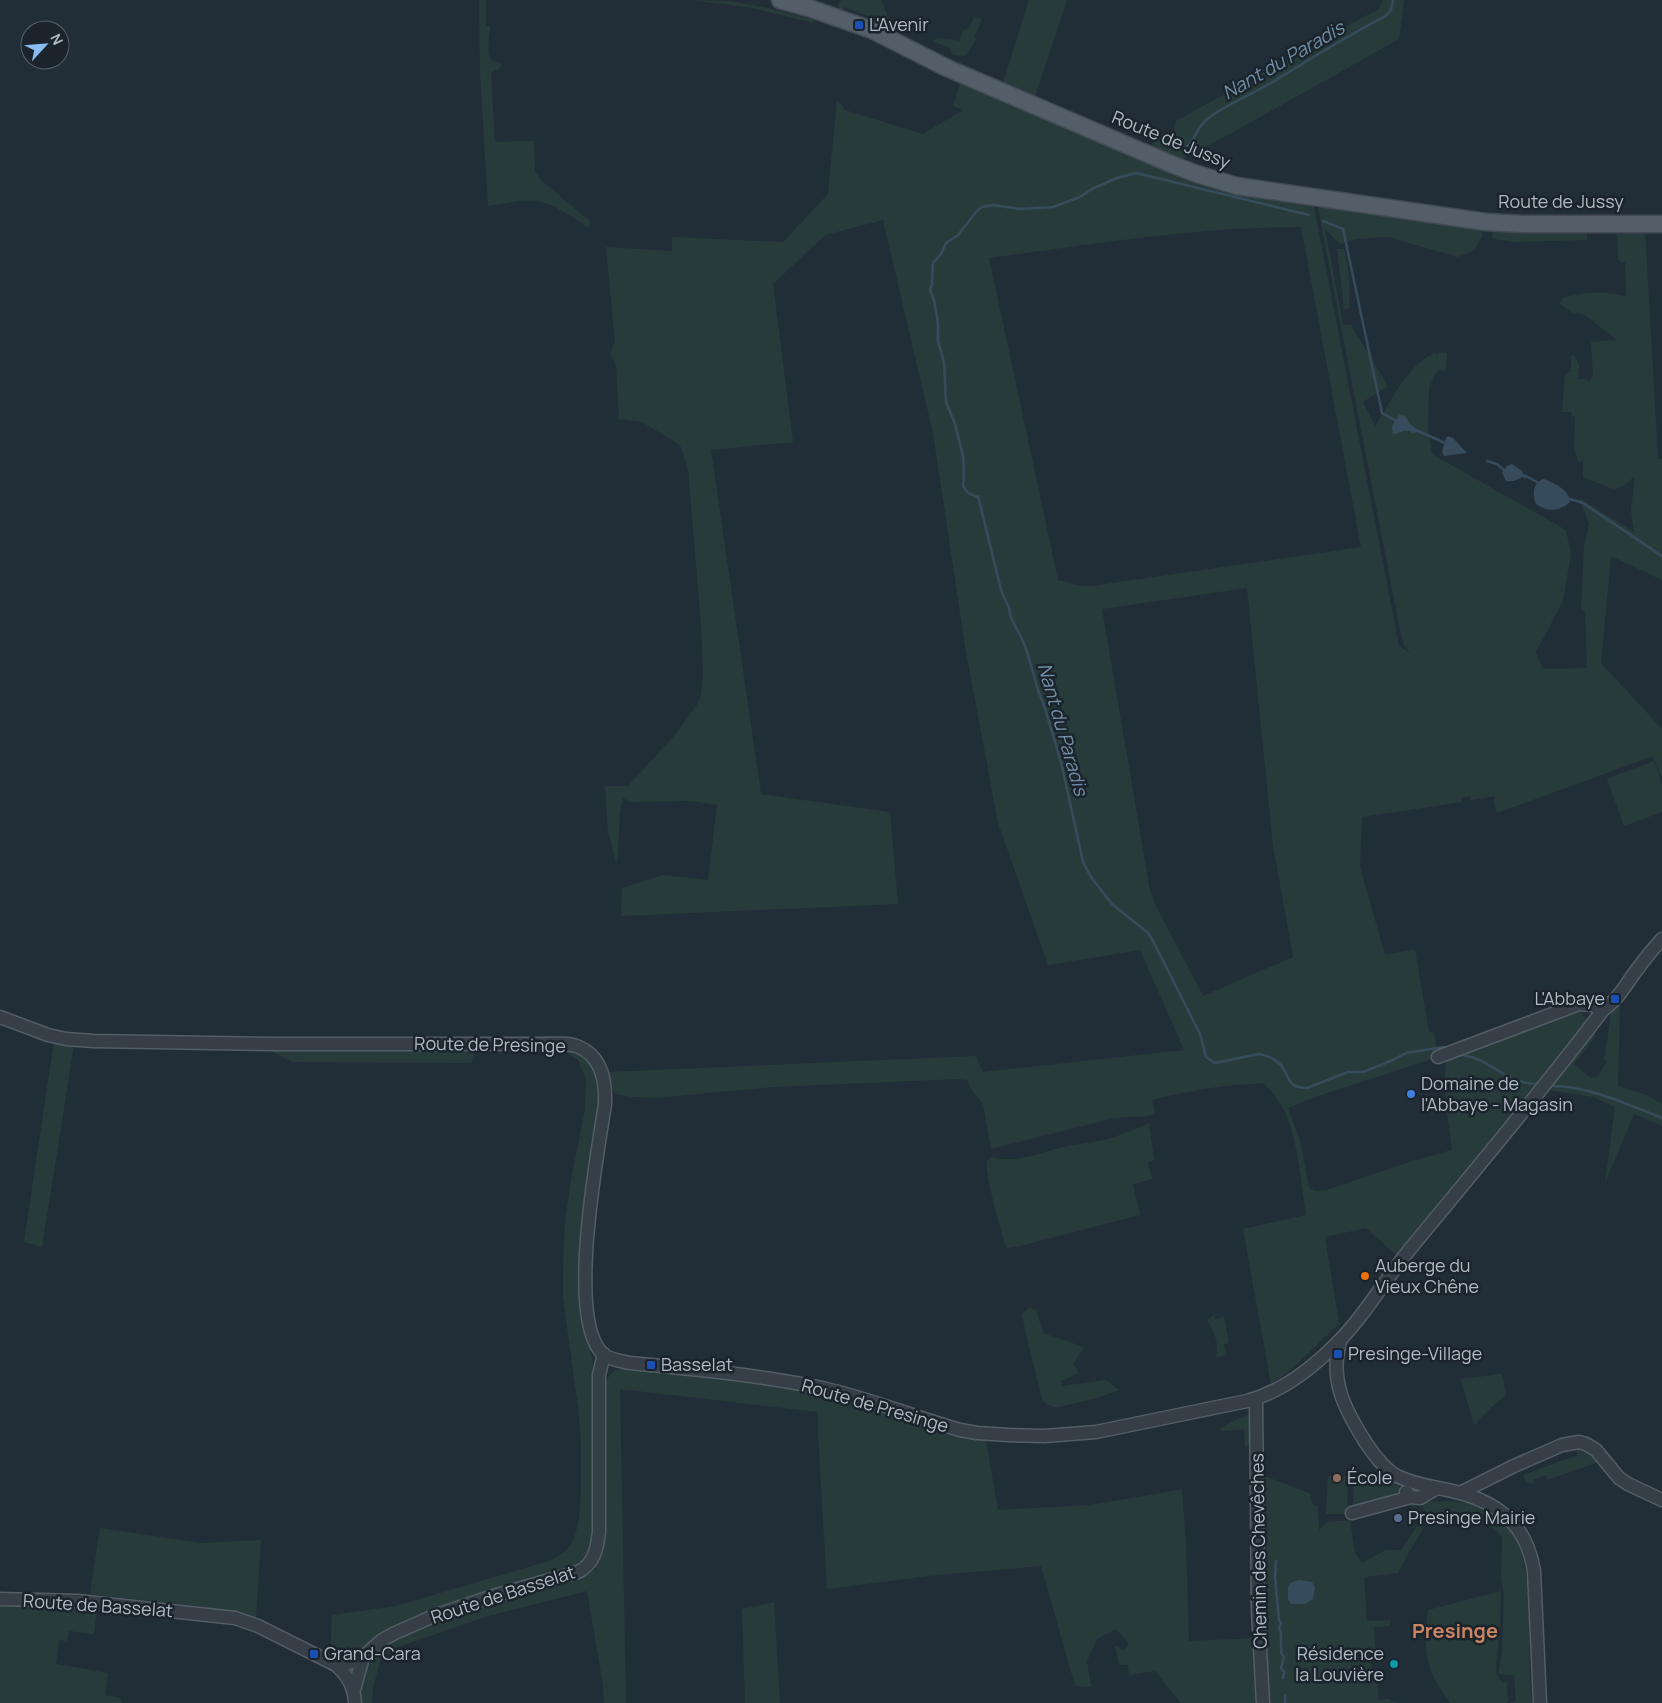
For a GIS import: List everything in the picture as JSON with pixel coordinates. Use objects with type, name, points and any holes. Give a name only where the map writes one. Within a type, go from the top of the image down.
[{"type":"main road","name":"Route de Jussy","points":[[780,0],[809,8],[846,26],[887,37],[947,68],[1171,164],[1237,186],[1486,222],[1523,224],[1662,224]]},
{"type":"street","name":"Route de Presinge","points":[[0,1017],[48,1035],[93,1042],[564,1044],[579,1047],[592,1055],[598,1063],[605,1087],[602,1122],[587,1222],[585,1266],[592,1337],[604,1354],[616,1360],[630,1363],[753,1377],[823,1388],[933,1422],[977,1433],[1044,1436],[1096,1432],[1256,1399],[1271,1393],[1294,1379],[1318,1361],[1341,1339],[1396,1267],[1662,939]]},
{"type":"street","points":[[1447,1054],[1579,1004],[1592,1005],[1603,1010]]},
{"type":"street","points":[[1341,1339],[1338,1354],[1338,1384],[1344,1405],[1368,1447],[1395,1475],[1411,1497]]},
{"type":"street","name":"Route de Basselat","points":[[0,1599],[78,1601],[235,1618],[258,1626],[336,1665],[346,1664],[363,1657],[382,1640],[428,1618],[463,1605],[583,1570],[590,1563],[596,1550],[599,1532],[599,1375],[604,1354]]},
{"type":"street","name":"Chemin des Chevêches","points":[[1256,1399],[1258,1611],[1263,1703]]},
{"type":"street","points":[[1460,1493],[1514,1466],[1554,1449],[1579,1442],[1592,1446],[1619,1478],[1662,1500]]},
{"type":"street","points":[[1395,1475],[1421,1484],[1486,1501],[1502,1512],[1515,1525],[1529,1549],[1534,1571],[1540,1703]]},
{"type":"street","points":[[1352,1513],[1411,1497],[1425,1496],[1437,1488]]},
{"type":"street","points":[[354,1697],[363,1657]]},
{"type":"street","points":[[336,1665],[347,1677],[354,1697]]},
{"type":"green space","points":[[479,0],[486,0],[486,26],[490,26],[488,50],[490,58],[501,63],[500,68],[491,73],[495,142],[534,141],[535,171],[541,180],[591,222],[589,228],[557,208],[536,201],[518,201],[488,206],[480,73]]},
{"type":"green space","points":[[690,0],[730,1],[768,8],[814,20],[813,23],[753,8]]},
{"type":"green space","points":[[841,0],[881,0],[891,25],[844,7],[843,14],[838,5]]},
{"type":"green space","points":[[1029,0],[1067,0],[1034,99],[1002,86]]},
{"type":"green space","points":[[1382,0],[1404,0],[1399,39],[1219,140],[1181,159],[1151,148],[1159,132],[1173,136],[1176,121],[1380,8]]},
{"type":"green space","points":[[974,17],[982,19],[974,37],[976,39],[966,56],[953,55],[949,48],[934,41],[936,38],[959,41],[964,30],[970,27]]},
{"type":"green space","points":[[961,80],[1252,196],[1314,207],[1399,646],[1410,653],[1402,640],[1318,208],[1480,227],[1482,236],[1475,250],[1458,257],[1388,237],[1356,239],[1340,244],[1325,229],[1343,325],[1351,325],[1388,386],[1363,402],[1375,426],[1400,385],[1416,366],[1425,358],[1435,353],[1436,355],[1441,352],[1447,353],[1446,371],[1438,370],[1429,387],[1428,428],[1432,454],[1566,530],[1571,554],[1563,601],[1536,652],[1543,669],[1587,668],[1585,611],[1581,610],[1584,546],[1589,524],[1579,498],[1634,532],[1631,510],[1635,476],[1622,487],[1613,489],[1583,477],[1583,461],[1578,462],[1574,448],[1575,416],[1572,417],[1571,412],[1562,412],[1565,374],[1571,371],[1571,356],[1574,355],[1579,365],[1578,379],[1587,379],[1588,383],[1593,376],[1591,342],[1617,340],[1585,315],[1571,312],[1560,303],[1564,297],[1588,293],[1609,293],[1626,296],[1625,262],[1620,262],[1618,259],[1617,234],[1623,234],[1623,232],[1587,232],[1587,240],[1515,242],[1493,239],[1492,230],[1645,229],[1658,458],[1662,459],[1662,580],[1611,556],[1601,663],[1662,729],[1662,778],[1653,756],[1497,813],[1494,803],[1495,796],[1471,800],[1470,796],[1462,798],[1462,802],[1362,817],[1360,867],[1385,955],[1415,949],[1429,1032],[1434,1033],[1438,1057],[1312,1098],[1288,1108],[1300,1140],[1309,1188],[1316,1191],[1327,1190],[1412,1161],[1452,1150],[1445,1086],[1446,1063],[1449,1056],[1487,1045],[1580,1011],[1587,1020],[1396,1255],[1366,1228],[1325,1237],[1339,1324],[1293,1368],[1271,1384],[1243,1229],[1306,1215],[1292,1132],[1283,1108],[1264,1083],[1208,1088],[1166,1096],[1152,1100],[1155,1114],[1115,1118],[991,1149],[983,1104],[967,1080],[773,1087],[656,1098],[615,1094],[609,1081],[609,1072],[976,1056],[983,1072],[1184,1050],[1140,950],[1048,965],[998,823],[965,646],[933,433],[883,220],[825,235],[773,284],[793,442],[711,450],[761,794],[890,812],[898,904],[621,916],[622,888],[663,875],[708,880],[717,805],[691,801],[630,802],[623,798],[620,812],[617,865],[608,831],[605,786],[628,786],[673,737],[697,705],[701,694],[703,674],[701,624],[688,469],[681,447],[677,443],[642,422],[619,419],[616,365],[610,353],[615,342],[606,247],[672,251],[672,237],[783,242],[828,194],[837,99],[845,110],[923,134],[963,110],[953,106]],"holes":[[[1301,227],[1361,547],[1092,586],[1082,586],[1058,580],[989,258],[1183,233]],[[1247,588],[1273,845],[1293,957],[1203,996],[1150,891],[1102,609]]]},
{"type":"green space","points":[[1337,249],[1344,249],[1348,271],[1349,308],[1344,309]]},
{"type":"green space","points":[[1654,761],[1662,784],[1662,812],[1624,826],[1607,779]]},
{"type":"green space","points":[[1620,1003],[1618,1086],[1647,1095],[1662,1104],[1662,1126],[1634,1114],[1605,1183],[1615,1107],[1593,1097],[1549,1090],[1594,1033],[1596,1036],[1574,1064],[1591,1078],[1598,1076],[1607,1062],[1604,1059],[1611,1011]]},
{"type":"green space","points":[[54,1041],[74,1045],[42,1247],[24,1242]]},
{"type":"green space","points":[[553,1048],[577,1052],[590,1061],[600,1082],[599,1115],[583,1212],[581,1253],[586,1330],[594,1372],[592,1400],[594,1529],[590,1548],[582,1561],[576,1565],[488,1592],[349,1655],[330,1656],[332,1615],[396,1606],[552,1560],[566,1551],[571,1544],[579,1518],[581,1441],[563,1297],[563,1268],[565,1224],[570,1185],[585,1110],[586,1079],[578,1060],[567,1053],[544,1051],[475,1052],[471,1063],[292,1062],[271,1051],[285,1049]]},
{"type":"green space","points":[[1149,1123],[1154,1160],[1148,1162],[1152,1179],[1133,1184],[1140,1215],[1007,1248],[991,1190],[987,1168],[989,1159],[992,1157],[1018,1159],[1065,1147],[1105,1140]]},
{"type":"green space","points":[[1030,1307],[1036,1310],[1043,1333],[1084,1347],[1073,1364],[1079,1373],[1061,1381],[1062,1386],[1106,1380],[1119,1390],[1094,1399],[1058,1407],[1046,1403],[1042,1399],[1022,1314]]},
{"type":"green space","points":[[1214,1315],[1215,1319],[1224,1317],[1229,1343],[1224,1344],[1227,1355],[1216,1357],[1216,1338],[1207,1320]]},
{"type":"green space","points":[[624,1368],[787,1386],[844,1397],[843,1401],[967,1438],[986,1441],[998,1510],[1088,1505],[1182,1489],[1189,1641],[1256,1638],[1261,1703],[1181,1703],[1155,1671],[1129,1675],[1128,1665],[1119,1665],[1115,1645],[1123,1650],[1129,1644],[1116,1629],[1097,1639],[1087,1661],[1091,1687],[1075,1686],[1041,1566],[928,1576],[827,1589],[818,1412],[620,1389],[626,1703],[604,1703],[603,1685],[587,1591],[488,1616],[398,1647],[381,1657],[373,1688],[372,1703],[360,1703],[362,1675],[369,1658],[385,1644],[420,1626],[509,1596],[576,1580],[596,1569],[600,1552],[605,1502],[604,1392],[606,1382],[612,1372]]},
{"type":"green space","points":[[1502,1374],[1506,1394],[1474,1425],[1461,1379]]},
{"type":"green space","points":[[1251,1413],[1252,1446],[1245,1446],[1244,1429],[1220,1431],[1220,1428]]},
{"type":"green space","points":[[1577,1448],[1591,1453],[1599,1462],[1547,1480],[1546,1475],[1533,1480],[1534,1484],[1528,1483],[1525,1479],[1523,1475],[1566,1459],[1577,1457]]},
{"type":"green space","points":[[1265,1476],[1311,1494],[1313,1504],[1318,1507],[1319,1530],[1328,1522],[1350,1520],[1355,1553],[1362,1563],[1386,1550],[1401,1550],[1418,1524],[1412,1504],[1415,1506],[1421,1518],[1423,1529],[1398,1573],[1364,1577],[1367,1621],[1390,1620],[1390,1626],[1374,1627],[1376,1656],[1371,1657],[1372,1673],[1376,1673],[1379,1700],[1388,1699],[1398,1703],[1269,1703]]},
{"type":"green space","points":[[1328,1476],[1348,1476],[1347,1514],[1326,1514]]},
{"type":"green space","points":[[1375,1477],[1388,1479],[1399,1486],[1402,1493],[1353,1510],[1354,1478]]},
{"type":"green space","points":[[1427,1502],[1460,1502],[1485,1510],[1501,1520],[1512,1533],[1520,1548],[1527,1584],[1532,1703],[1509,1703],[1516,1701],[1514,1675],[1498,1674],[1502,1653],[1504,1595],[1501,1578],[1502,1538],[1488,1525],[1472,1521],[1455,1521],[1432,1525],[1421,1504]]},
{"type":"green space","points":[[100,1528],[201,1543],[261,1540],[256,1617],[197,1606],[90,1594]]},
{"type":"green space","points":[[1501,1591],[1496,1669],[1497,1675],[1502,1682],[1507,1683],[1508,1702],[1450,1703],[1436,1680],[1428,1660],[1426,1625],[1428,1610]]},
{"type":"green space","points":[[774,1602],[780,1703],[745,1703],[742,1609]]},
{"type":"green space","points":[[0,1604],[74,1606],[97,1609],[94,1634],[69,1631],[67,1641],[59,1640],[56,1664],[108,1673],[105,1695],[120,1698],[122,1703],[0,1703]]},
{"type":"water","points":[[1399,415],[1405,416],[1418,432],[1405,431],[1393,434],[1392,426]]},
{"type":"water","points":[[1448,436],[1453,438],[1467,453],[1444,456],[1442,452]]},
{"type":"water","points":[[1512,464],[1522,471],[1523,474],[1527,475],[1525,479],[1523,477],[1514,481],[1506,481],[1502,473],[1507,466]]},
{"type":"water","points":[[1543,479],[1556,484],[1564,490],[1570,502],[1562,508],[1553,510],[1536,504],[1534,497],[1535,486]]},
{"type":"water","points":[[1299,1580],[1312,1582],[1315,1587],[1313,1599],[1305,1604],[1291,1604],[1288,1599],[1288,1587],[1292,1582]]},
{"type":"waterway","name":"Nant du Paradis","points":[[1187,146],[1202,124],[1212,116],[1386,16],[1391,10],[1393,0]]},
{"type":"waterway","name":"Nant du Paradis","points":[[1309,215],[1136,173],[1117,178],[1092,189],[1080,197],[1053,207],[1020,209],[993,205],[982,207],[958,235],[946,243],[941,254],[933,263],[930,290],[934,300],[938,323],[938,341],[944,362],[946,402],[955,424],[963,456],[963,486],[967,492],[976,497],[978,496],[1001,590],[1011,618],[1028,655],[1061,762],[1083,862],[1091,877],[1112,904],[1148,933],[1152,939],[1200,1034],[1206,1057],[1215,1063],[1259,1054],[1265,1055],[1281,1065],[1292,1084],[1301,1088],[1307,1088],[1348,1072],[1363,1072],[1406,1053],[1444,1047],[1447,1049]]},
{"type":"waterway","points":[[1323,221],[1343,229],[1382,413],[1395,420]]},
{"type":"waterway","points":[[1418,431],[1445,443]]},
{"type":"waterway","points":[[1487,461],[1497,464],[1504,470]]},
{"type":"waterway","points":[[1526,476],[1537,482]]},
{"type":"waterway","points":[[1570,499],[1583,503],[1662,556]]},
{"type":"waterway","name":"Nant du Paradis","points":[[1457,1055],[1472,1057],[1515,1080],[1535,1084]]},
{"type":"waterway","name":"Nant du Paradis","points":[[1553,1086],[1580,1089],[1594,1093],[1662,1118]]},
{"type":"waterway","points":[[1276,1561],[1275,1577],[1279,1620],[1281,1623],[1279,1629],[1281,1632],[1281,1653],[1284,1657],[1281,1668],[1284,1672],[1283,1678]]},
{"type":"waterway","points":[[1285,1695],[1285,1703]]},
{"type":"place","name":"L'Avenir","points":[[859,25]]},
{"type":"place","name":"L'Abbaye","points":[[1615,999]]},
{"type":"place","name":"Domaine de l'Abbaye - Magasin","points":[[1411,1094]]},
{"type":"place","name":"Auberge du Vieux Chêne","points":[[1365,1276]]},
{"type":"place","name":"Presinge-Village","points":[[1338,1354]]},
{"type":"place","name":"Basselat","points":[[651,1365]]},
{"type":"place","name":"École","points":[[1337,1478]]},
{"type":"place","name":"Presinge Mairie","points":[[1398,1518]]},
{"type":"place","name":"Grand-Cara","points":[[314,1654]]},
{"type":"place","name":"Résidence la Louvière","points":[[1394,1664]]},
{"type":"district","name":"Presinge","points":[[1455,1631]]}]
